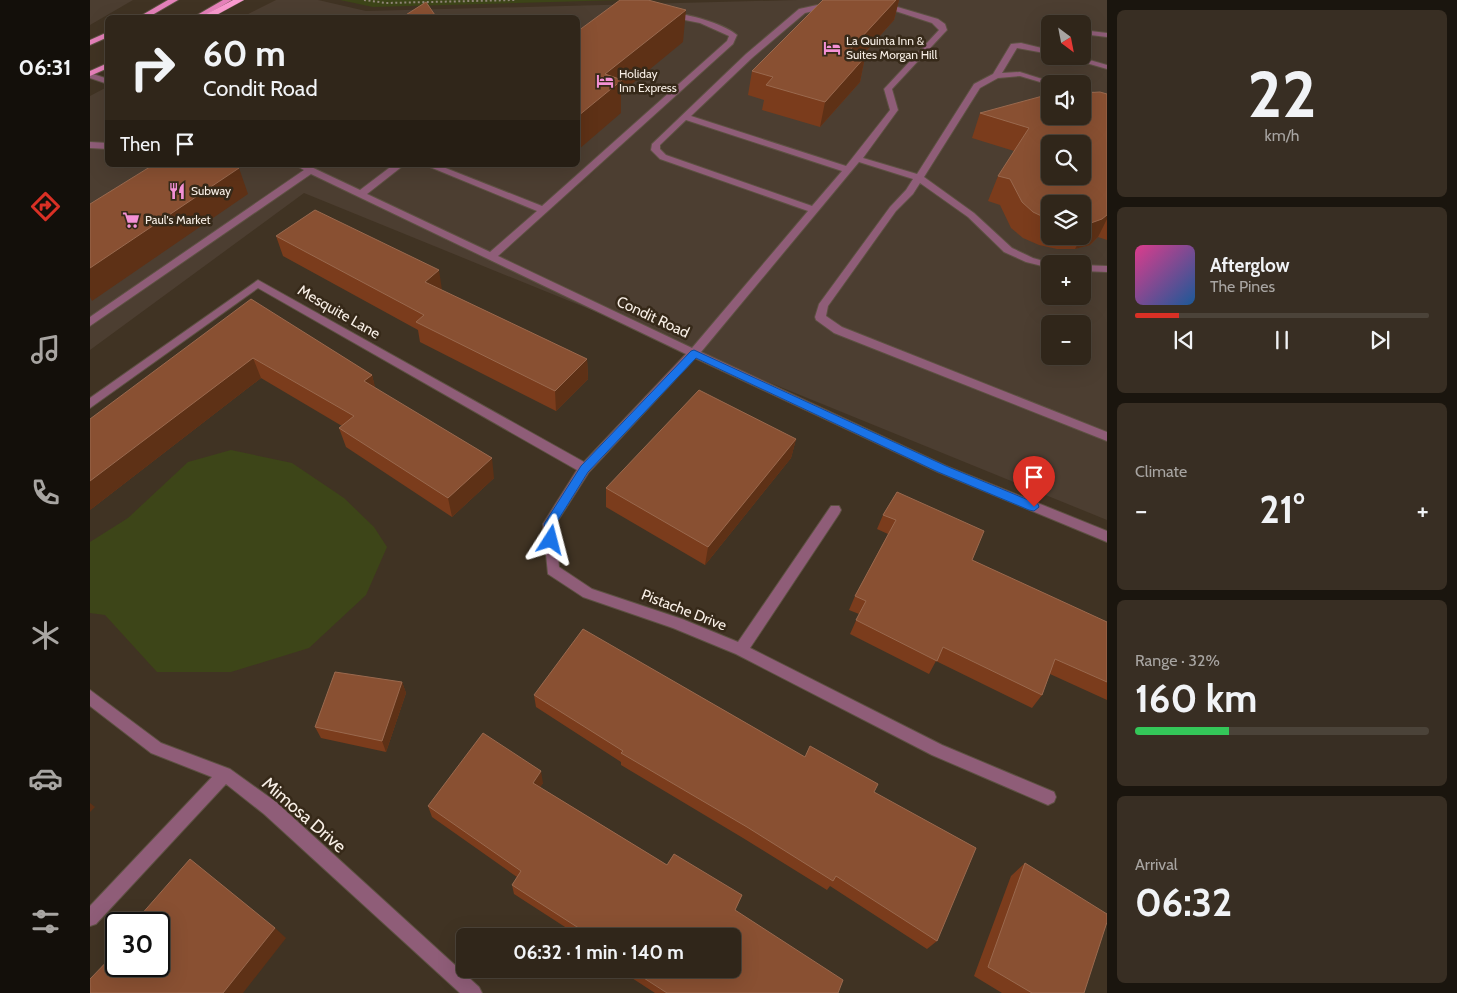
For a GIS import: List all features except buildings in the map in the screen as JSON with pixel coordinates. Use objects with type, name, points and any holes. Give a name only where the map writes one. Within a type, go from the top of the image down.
[{"type":"highway","points":[[209,15],[240,0]]},
{"type":"main road","points":[[146,15],[174,0]]},
{"type":"main road","points":[[200,15],[228,0]]},
{"type":"main road","points":[[90,43],[105,36]]},
{"type":"main road","points":[[90,75],[105,67]]},
{"type":"street","points":[[814,210],[663,157],[655,150],[656,144],[749,56],[802,11],[824,4],[840,3]]},
{"type":"street","name":"Pistache Drive","points":[[873,3],[934,21],[942,26],[943,30],[888,89],[894,110],[857,159],[694,353],[584,469],[549,524],[553,570],[588,593],[677,623],[741,650],[937,750],[1048,797]]},
{"type":"street","points":[[491,257],[730,42],[733,35],[726,29],[686,18],[663,16]]},
{"type":"street","points":[[1091,33],[1107,35]]},
{"type":"street","points":[[996,76],[1014,46],[1021,45],[1041,50]]},
{"type":"street","points":[[1091,63],[1107,67]]},
{"type":"street","points":[[1041,80],[1020,74],[996,76],[977,86],[910,192],[893,210],[823,306],[820,317],[838,330],[1107,437]]},
{"type":"street","points":[[90,75],[105,81]]},
{"type":"street","points":[[1091,95],[1107,99]]},
{"type":"street","points":[[685,117],[848,170]]},
{"type":"street","points":[[90,145],[105,146]]},
{"type":"street","points":[[857,159],[919,178],[971,215],[1008,250],[1041,263]]},
{"type":"street","points":[[90,322],[305,167]]},
{"type":"street","name":"Condit Road","points":[[305,167],[491,257],[942,469],[1107,537]]},
{"type":"street","points":[[360,194],[396,167]]},
{"type":"street","points":[[435,167],[544,210]]},
{"type":"street","points":[[1091,268],[1107,269]]},
{"type":"street","name":"Mesquite Lane","points":[[90,404],[258,283],[584,469]]},
{"type":"street","points":[[741,650],[835,510]]},
{"type":"street","name":"Mimosa Drive","points":[[90,697],[156,748],[224,774],[270,808],[473,993]]},
{"type":"street","points":[[90,918],[224,774]]},
{"type":"path","points":[[364,0],[386,3],[514,0]]},
{"type":"shaded area","points":[[90,0],[133,0],[105,15],[90,25]]},
{"type":"shaded area","points":[[276,0],[318,0],[366,11],[798,0],[1107,0],[1107,520],[304,193],[90,350],[90,96],[105,88],[105,167],[580,167],[580,15],[246,15]]},
{"type":"green space","points":[[340,0],[621,0],[373,7]]},
{"type":"green space","points":[[231,450],[292,463],[344,498],[374,527],[387,547],[366,595],[309,648],[231,672],[157,672],[105,615],[90,613],[90,542],[128,518],[188,462]]},
{"type":"place","name":"La Quinta Inn & Suites Morgan Hill","points":[[832,48]]},
{"type":"place","name":"Holiday Inn Express","points":[[605,81]]},
{"type":"place","name":"Subway","points":[[177,191]]},
{"type":"place","name":"Paul's Market","points":[[131,220]]},
{"type":"route","points":[[551,540],[549,524],[584,469],[694,353],[942,469],[1034,507]]}]
